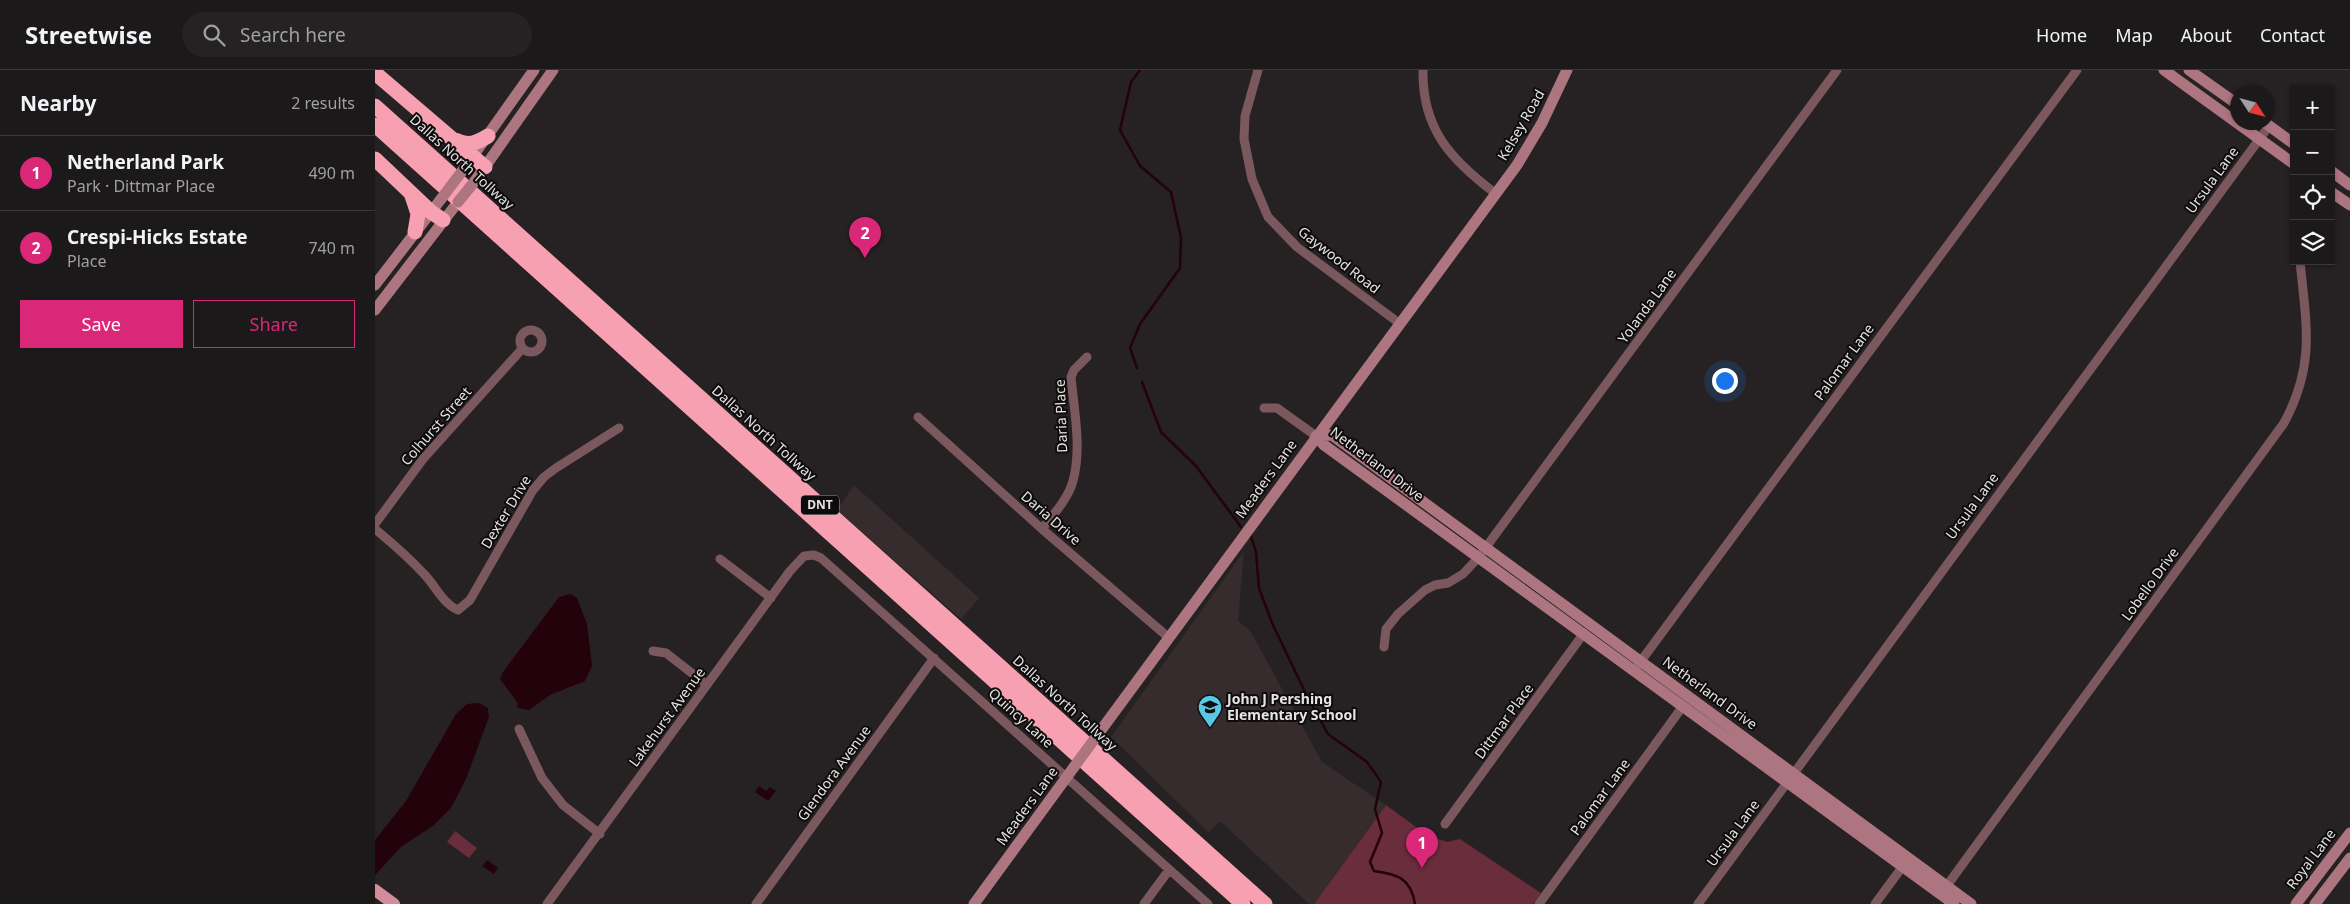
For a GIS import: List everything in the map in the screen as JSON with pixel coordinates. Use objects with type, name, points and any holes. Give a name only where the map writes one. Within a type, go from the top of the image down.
[{"type":"highway","points":[[375,74],[485,166]]},
{"type":"highway","name":"Dallas North Tollway","points":[[375,106],[1265,904]]},
{"type":"highway","name":"DNT","points":[[375,126],[1243,904]]},
{"type":"highway","points":[[450,138],[466,145],[475,144],[488,136]]},
{"type":"highway","points":[[375,159],[409,191],[442,214]]},
{"type":"highway","points":[[409,191],[415,202],[418,214],[415,232]]},
{"type":"main road","points":[[375,890],[394,904]]},
{"type":"street","points":[[442,214],[441,199],[534,70]]},
{"type":"street","points":[[376,306],[442,214],[475,181],[553,70]]},
{"type":"street","name":"Gaywood Road","points":[[1258,70],[1245,116],[1244,139],[1252,179],[1268,217],[1297,247],[1399,323]]},
{"type":"street","points":[[1423,70],[1426,103],[1445,146],[1462,167],[1495,193]]},
{"type":"street","name":"Kelsey Road","points":[[1495,193],[1534,138],[1567,70]]},
{"type":"street","name":"Yolanda Lane","points":[[1384,647],[1386,629],[1398,614],[1425,590],[1435,585],[1448,583],[1463,574],[1482,553],[1837,70]]},
{"type":"street","name":"Palomar Lane","points":[[1638,666],[2077,70]]},
{"type":"street","points":[[2165,70],[2290,161]]},
{"type":"street","points":[[2189,70],[2230,99]]},
{"type":"street","name":"Ursula Lane","points":[[1698,904],[2264,130]]},
{"type":"street","points":[[2275,130],[2290,141]]},
{"type":"street","points":[[2335,174],[2350,185]]},
{"type":"street","name":"Meaders Lane","points":[[974,904],[1315,436],[1495,193]]},
{"type":"street","points":[[2335,195],[2350,205]]},
{"type":"street","points":[[375,285],[415,232],[442,214]]},
{"type":"street","name":"Lobello Drive","points":[[1944,890],[2284,422],[2299,391],[2306,364],[2307,335],[2300,265]]},
{"type":"street","name":"Colhurst Street","points":[[375,524],[423,459],[522,349]]},
{"type":"street","name":"Daria Place","points":[[1042,529],[1061,505],[1073,481],[1077,452],[1071,377],[1074,370],[1087,357]]},
{"type":"street","points":[[1264,408],[1277,408],[1315,436]]},
{"type":"street","name":"Daria Drive","points":[[918,417],[1042,529],[1168,637]]},
{"type":"street","name":"Dexter Drive","points":[[375,529],[426,575],[451,608],[458,610],[470,600],[533,490],[544,477],[619,428]]},
{"type":"street","name":"Netherland Drive","points":[[1315,436],[1324,445],[1482,553],[1944,890],[1954,904]]},
{"type":"street","name":"Netherland Drive","points":[[1482,553],[1585,633],[1638,666],[1683,706],[1713,722]]},
{"type":"street","name":"Lakehurst Avenue","points":[[547,904],[771,598],[804,556],[814,555]]},
{"type":"street","name":"Quincy Lane","points":[[814,555],[821,558],[934,658],[1208,904]]},
{"type":"street","points":[[720,559],[771,598]]},
{"type":"street","name":"Dittmar Place","points":[[1445,824],[1585,633]]},
{"type":"street","points":[[653,650],[666,653],[707,685]]},
{"type":"street","name":"Glendora Avenue","points":[[756,904],[934,658]]},
{"type":"street","name":"Palomar Lane","points":[[1539,904],[1683,706]]},
{"type":"street","points":[[519,729],[542,778],[563,804],[600,834]]},
{"type":"street","name":"Royal Lane","points":[[2296,904],[2350,833]]},
{"type":"street","name":"Netherland Drive","points":[[1866,834],[1903,866],[1971,904]]},
{"type":"street","points":[[2315,904],[2350,858]]},
{"type":"street","points":[[1875,904],[1903,866]]},
{"type":"street","points":[[1144,904],[1169,870]]},
{"type":"shaded area","points":[[854,485],[979,598],[961,619],[837,510]]},
{"type":"shaded area","name":"John J Pershing Elementary School","points":[[1244,551],[1238,621],[1251,632],[1322,762],[1386,805],[1314,904],[1309,904],[1220,821],[1209,833],[1111,737]]},
{"type":"shaded area","points":[[570,594],[577,598],[587,624],[592,666],[585,681],[550,695],[529,710],[518,708],[517,702],[500,679],[503,672],[559,597]]},
{"type":"shaded area","points":[[479,703],[488,708],[489,717],[466,779],[451,808],[433,826],[402,846],[375,875],[375,840],[406,801],[456,714],[467,704]]},
{"type":"shaded area","points":[[759,786],[766,791],[770,787],[776,791],[768,801],[755,792]]},
{"type":"shaded area","points":[[1386,805],[1427,835],[1447,842],[1460,839],[1541,893],[1533,904],[1314,904]]},
{"type":"shaded area","points":[[455,831],[477,848],[469,858],[447,842]]},
{"type":"shaded area","points":[[487,860],[498,868],[494,874],[482,866]]},
{"type":"waterway","points":[[1137,368],[1130,348],[1140,324],[1180,268],[1181,238],[1171,192],[1140,166],[1120,130],[1131,82],[1140,70]]},
{"type":"waterway","points":[[1142,382],[1161,432],[1196,466],[1241,527]]},
{"type":"waterway","points":[[1251,536],[1256,552],[1259,588],[1272,623],[1307,696],[1328,734],[1367,762],[1381,782],[1375,809],[1382,833],[1370,862],[1374,871],[1390,874],[1402,879],[1410,888],[1415,904]]},
{"type":"place","name":"Crespi-Hicks Estate","points":[[865,258]]},
{"type":"place","name":"John J Pershing Elementary School","points":[[1210,728]]},
{"type":"place","name":"Netherland Park","points":[[1422,868]]}]
